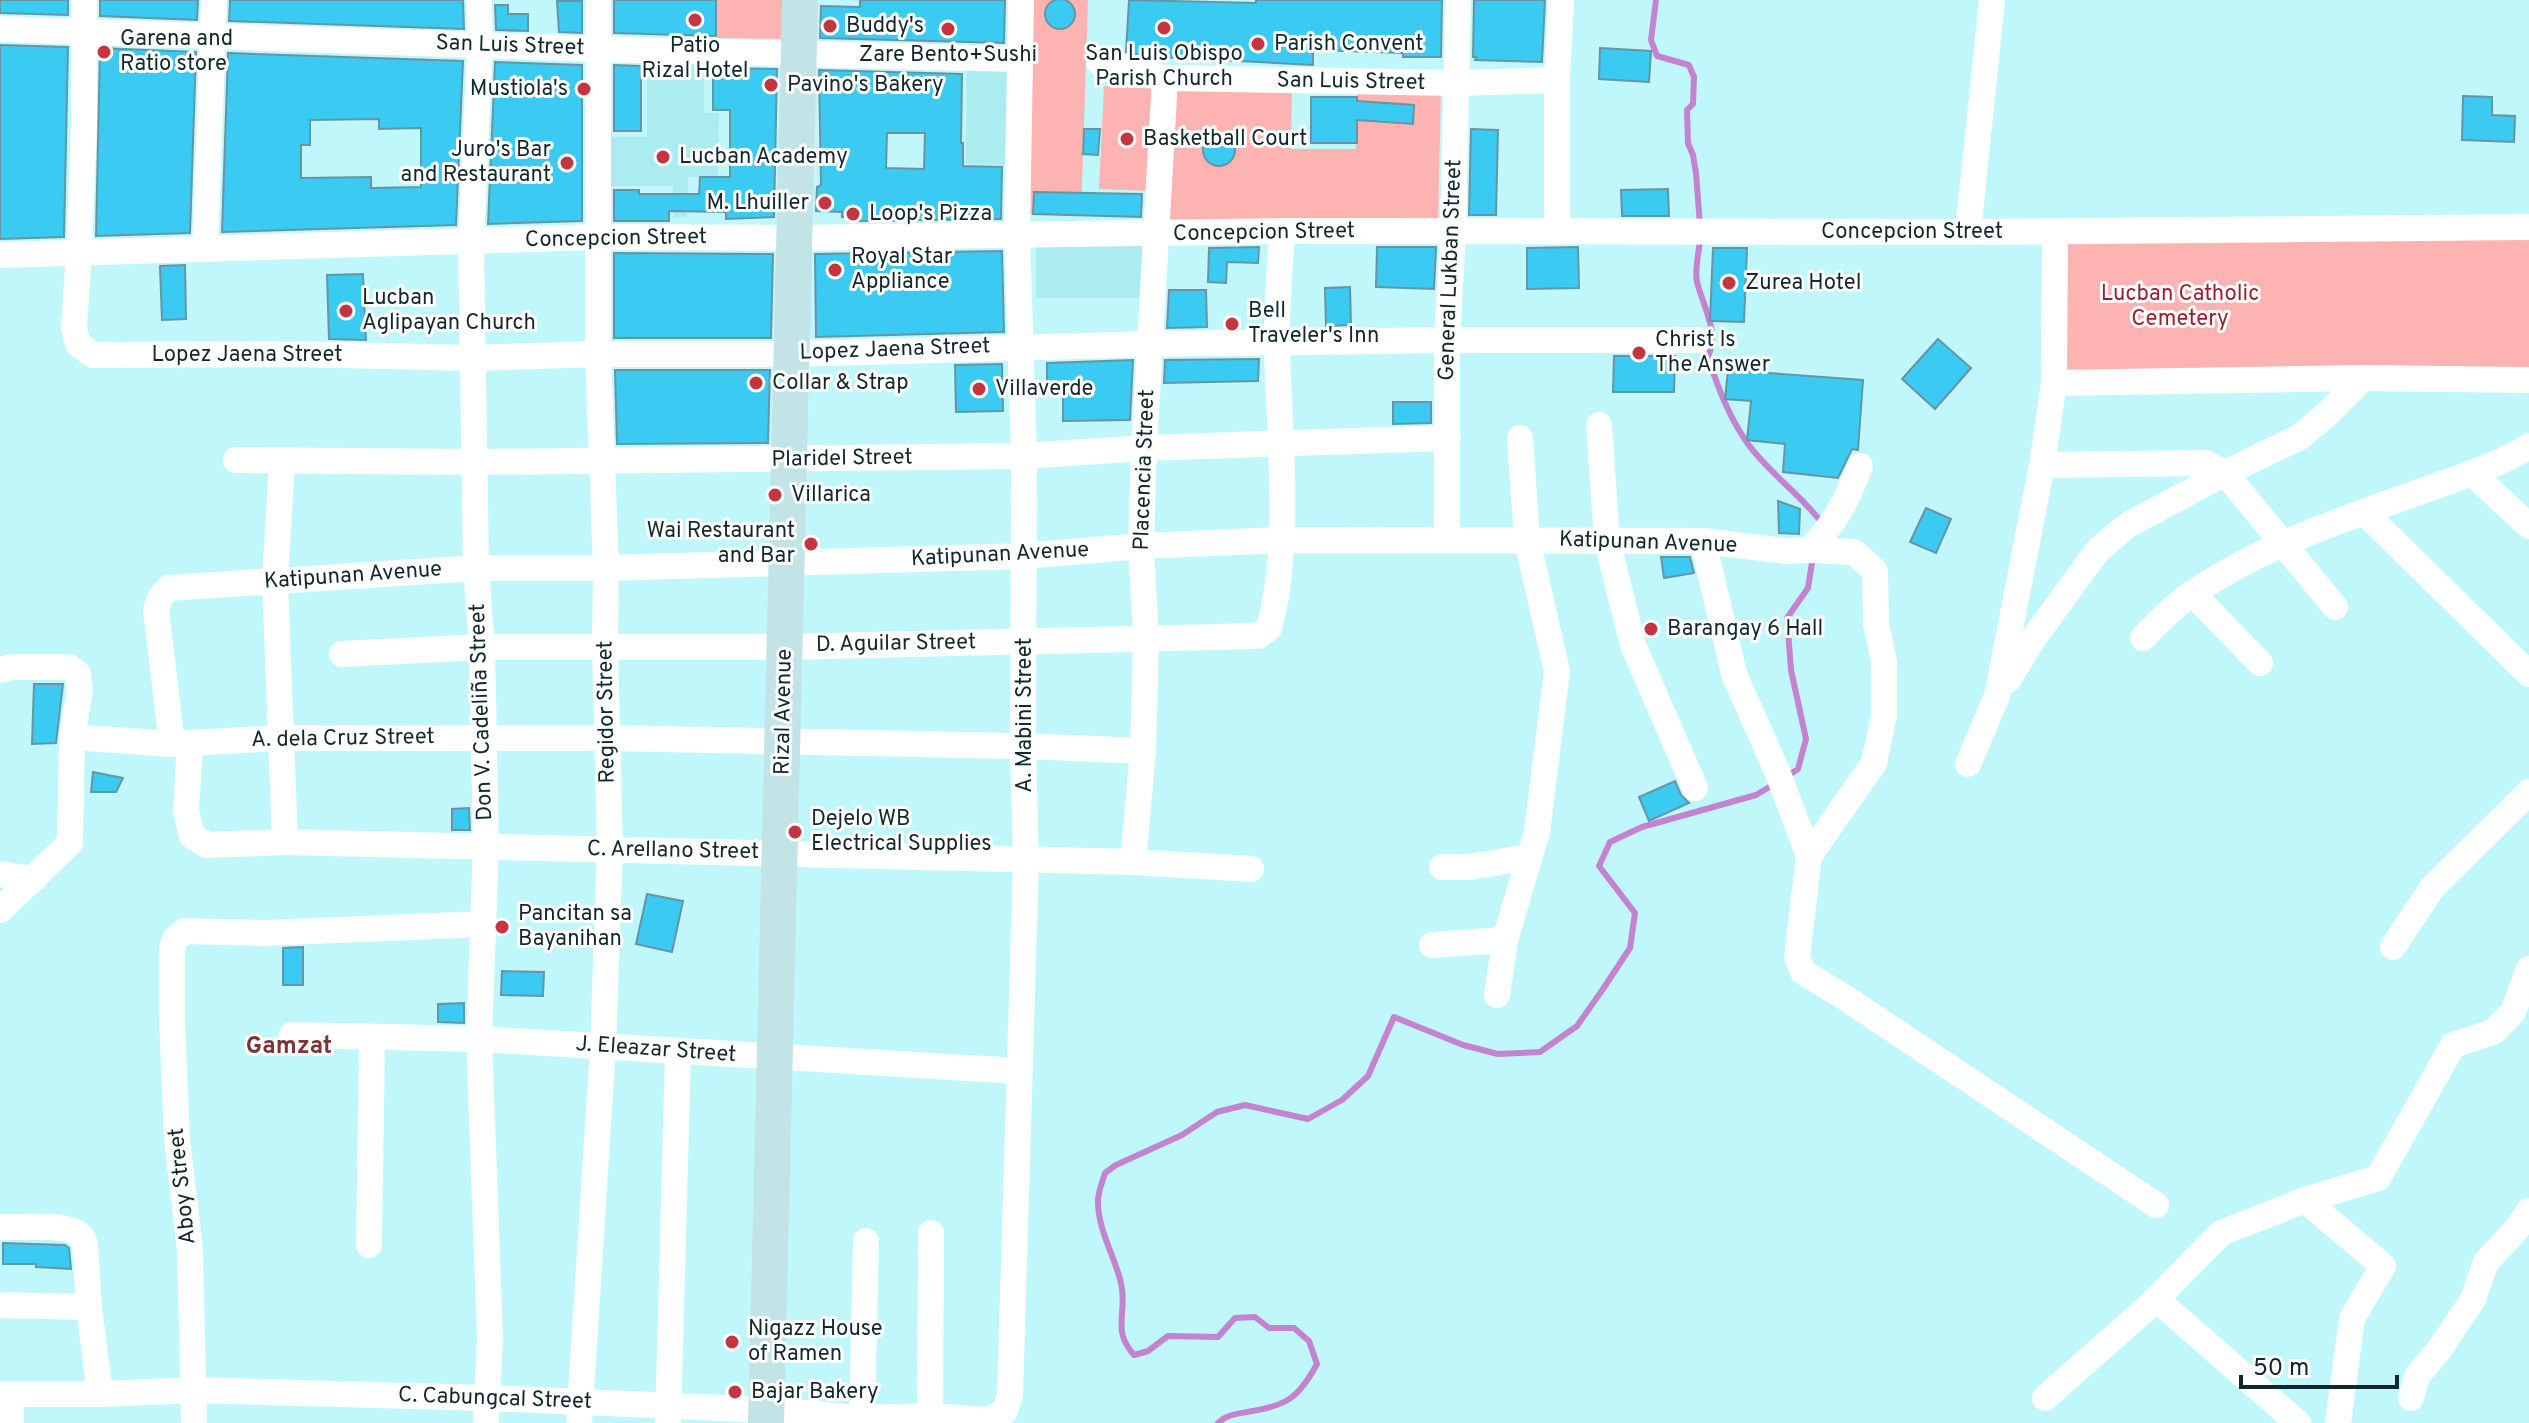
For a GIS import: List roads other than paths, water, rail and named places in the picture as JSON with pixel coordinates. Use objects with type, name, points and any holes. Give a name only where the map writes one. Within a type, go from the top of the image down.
[{"type":"main road","name":"Rizal Avenue","points":[[767,1416],[800,0]]},
{"type":"street","points":[[79,253],[84,0]]},
{"type":"street","points":[[205,249],[214,0]]},
{"type":"street","name":"Don V. Cadeliña Street","points":[[479,0],[480,45],[471,242],[476,568],[482,647],[486,847],[479,1039],[490,1337],[487,1410]]},
{"type":"street","name":"Regidor Street","points":[[580,1412],[603,1047],[610,849],[606,568],[598,354],[598,0]]},
{"type":"street","name":"A. Mabini Street","points":[[989,1420],[1005,1411],[1010,1395],[1026,861],[1023,746],[1024,456],[1017,235],[1021,0]]},
{"type":"street","name":"General Lukban Street","points":[[1447,540],[1447,340],[1453,233],[1458,0]]},
{"type":"street","points":[[1557,230],[1557,80],[1561,0]]},
{"type":"street","points":[[1968,232],[1992,0]]},
{"type":"street","name":"San Luis Street","points":[[0,29],[596,49],[1021,59]]},
{"type":"street","name":"San Luis Street","points":[[1099,62],[1165,78],[1455,83],[1557,80]]},
{"type":"street","name":"Placencia Street","points":[[1133,862],[1143,751],[1146,638],[1141,546],[1144,448],[1165,78]]},
{"type":"street","name":"Concepcion Street","points":[[0,255],[598,237],[795,238],[1557,230],[2055,232],[2529,227]]},
{"type":"street","points":[[1281,540],[1277,342],[1282,231]]},
{"type":"street","points":[[1997,696],[2042,465],[2054,383],[2055,232]]},
{"type":"street","name":"Lopez Jaena Street","points":[[79,253],[74,327],[78,344],[93,355],[292,354],[473,358],[1277,342],[1698,340]]},
{"type":"street","points":[[2054,383],[2363,378],[2529,380]]},
{"type":"street","points":[[1968,764],[1997,696],[2033,639],[2098,550],[2128,525],[2300,437],[2363,378]]},
{"type":"street","points":[[1599,425],[1607,541],[1633,645],[1695,788]]},
{"type":"street","name":"Plaridel Street","points":[[236,460],[474,462],[1024,456],[1144,448],[1448,438]]},
{"type":"street","points":[[1497,995],[1505,940],[1537,832],[1557,671],[1527,540],[1520,438]]},
{"type":"street","points":[[2143,638],[2192,593],[2245,560],[2472,473],[2529,446]]},
{"type":"street","points":[[282,462],[275,580],[285,842]]},
{"type":"street","points":[[2042,465],[2206,463],[2225,473],[2335,607]]},
{"type":"street","points":[[1817,542],[1845,504],[1860,466]]},
{"type":"street","points":[[2472,473],[2529,526]]},
{"type":"street","points":[[2364,512],[2529,674]]},
{"type":"street","name":"Katipunan Avenue","points":[[181,744],[156,610],[168,588],[476,568],[606,568],[1024,556],[1141,546],[1281,540],[1703,541],[1786,551],[1817,542],[1854,552],[1875,571],[1876,623],[1884,662],[1884,715],[1874,763],[1809,856]]},
{"type":"street","name":"D. Aguilar Street","points":[[342,654],[482,647],[786,647],[1258,636],[1269,628],[1273,613],[1281,540]]},
{"type":"street","points":[[1703,541],[1734,674],[1777,771],[1809,856],[1797,957],[1803,972],[2156,1205]]},
{"type":"street","points":[[2192,593],[2260,663]]},
{"type":"street","points":[[0,670],[2,667],[69,667],[78,674],[80,690],[72,737],[70,843],[0,910]]},
{"type":"street","name":"A. dela Cruz Street","points":[[72,737],[181,744],[280,738],[607,738],[1143,751]]},
{"type":"street","name":"C. Arellano Street","points":[[181,744],[186,811],[192,836],[207,845],[285,842],[610,849],[1133,862],[1251,869]]},
{"type":"street","points":[[2393,947],[2432,888],[2529,792]]},
{"type":"street","points":[[1442,867],[1470,867],[1529,857]]},
{"type":"street","points":[[0,874],[34,879]]},
{"type":"street","name":"Aboy Street","points":[[194,1423],[190,1249],[177,1140],[172,1019],[172,949],[175,939],[185,931],[263,933],[484,924]]},
{"type":"street","points":[[1432,945],[1505,940]]},
{"type":"street","points":[[2045,1398],[2156,1299],[2221,1233],[2305,1200],[2378,1178],[2453,1045],[2493,1032],[2513,1012],[2529,969]]},
{"type":"street","name":"J. Eleazar Street","points":[[292,1035],[479,1039],[1019,1071]]},
{"type":"street","points":[[369,1245],[372,1038]]},
{"type":"street","points":[[668,1414],[678,1052]]},
{"type":"street","points":[[2305,1200],[2383,1266],[2352,1318],[2338,1423]]},
{"type":"street","points":[[2411,1398],[2417,1376],[2439,1350],[2473,1299],[2486,1262],[2529,1211]]},
{"type":"street","points":[[0,1227],[65,1229],[77,1233],[85,1244],[100,1394]]},
{"type":"street","points":[[930,1416],[931,1233]]},
{"type":"street","points":[[862,1418],[866,1241]]},
{"type":"street","points":[[2156,1299],[2298,1423]]},
{"type":"street","points":[[0,1305],[89,1307]]},
{"type":"street","name":"C. Cabungcal Street","points":[[5,1394],[194,1390],[487,1410],[862,1418],[930,1416],[989,1420]]},
{"type":"street","points":[[5,1394],[11,1423]]},
{"type":"waterway","points":[[1656,0],[1651,40],[1657,56],[1689,65],[1694,77],[1693,104],[1687,110],[1688,143],[1696,173],[1700,225]]},
{"type":"waterway","points":[[1700,236],[1696,277],[1711,329],[1708,357],[1725,402],[1756,455],[1822,523]]},
{"type":"waterway","points":[[1786,777],[1798,769],[1806,739],[1791,670],[1787,618],[1808,588],[1813,556]]},
{"type":"waterway","points":[[1218,1423],[1231,1415],[1281,1403],[1297,1393],[1317,1364],[1309,1341],[1294,1328],[1269,1328],[1255,1317],[1235,1318],[1218,1337],[1168,1336],[1148,1351],[1134,1355],[1123,1337],[1121,1283],[1099,1214],[1098,1196],[1105,1173],[1182,1135],[1217,1112],[1245,1105],[1308,1119],[1342,1100],[1368,1076],[1394,1017],[1463,1045],[1498,1054],[1540,1052],[1577,1026],[1630,948],[1635,913],[1599,866],[1610,842],[1642,827],[1756,795],[1776,783]]},
{"type":"place","name":"Patio Rizal Hotel","points":[[695,20]]},
{"type":"place","name":"Buddy's","points":[[830,26]]},
{"type":"place","name":"San Luis Obispo Parish Church","points":[[1164,28]]},
{"type":"place","name":"Zare Bento+Sushi","points":[[948,29]]},
{"type":"place","name":"Parish Convent","points":[[1258,44]]},
{"type":"place","name":"Garena and Ratio store","points":[[104,52]]},
{"type":"place","name":"Pavino's Bakery","points":[[771,85]]},
{"type":"place","name":"Mustiola's","points":[[584,89]]},
{"type":"place","name":"Basketball Court","points":[[1127,139]]},
{"type":"place","name":"Lucban Academy","points":[[663,157]]},
{"type":"place","name":"Juro's Bar and Restaurant","points":[[567,163]]},
{"type":"place","name":"M. Lhuiller","points":[[825,203]]},
{"type":"place","name":"Loop's Pizza","points":[[853,214]]},
{"type":"place","name":"Royal Star Appliance","points":[[835,270]]},
{"type":"place","name":"Zurea Hotel","points":[[1729,283]]},
{"type":"place","name":"Lucban Aglipayan Church","points":[[346,311]]},
{"type":"place","name":"Bell Traveler's Inn","points":[[1232,324]]},
{"type":"place","name":"Christ Is The Answer","points":[[1639,353]]},
{"type":"place","name":"Collar & Strap","points":[[756,383]]},
{"type":"place","name":"Villaverde","points":[[979,389]]},
{"type":"place","name":"Villarica","points":[[775,495]]},
{"type":"place","name":"Wai Restaurant and Bar","points":[[811,544]]},
{"type":"place","name":"Barangay 6 Hall","points":[[1651,629]]},
{"type":"place","name":"Dejelo WB Electrical Supplies","points":[[795,832]]},
{"type":"place","name":"Pancitan sa Bayanihan","points":[[502,927]]},
{"type":"place","name":"Nigazz House of Ramen","points":[[732,1342]]},
{"type":"place","name":"Bajar Bakery","points":[[735,1392]]},
{"type":"district","name":"Gamzat","points":[[289,1047]]},
{"type":"park label","name":"Lucban Catholic Cemetery","points":[[2180,306]]}]
